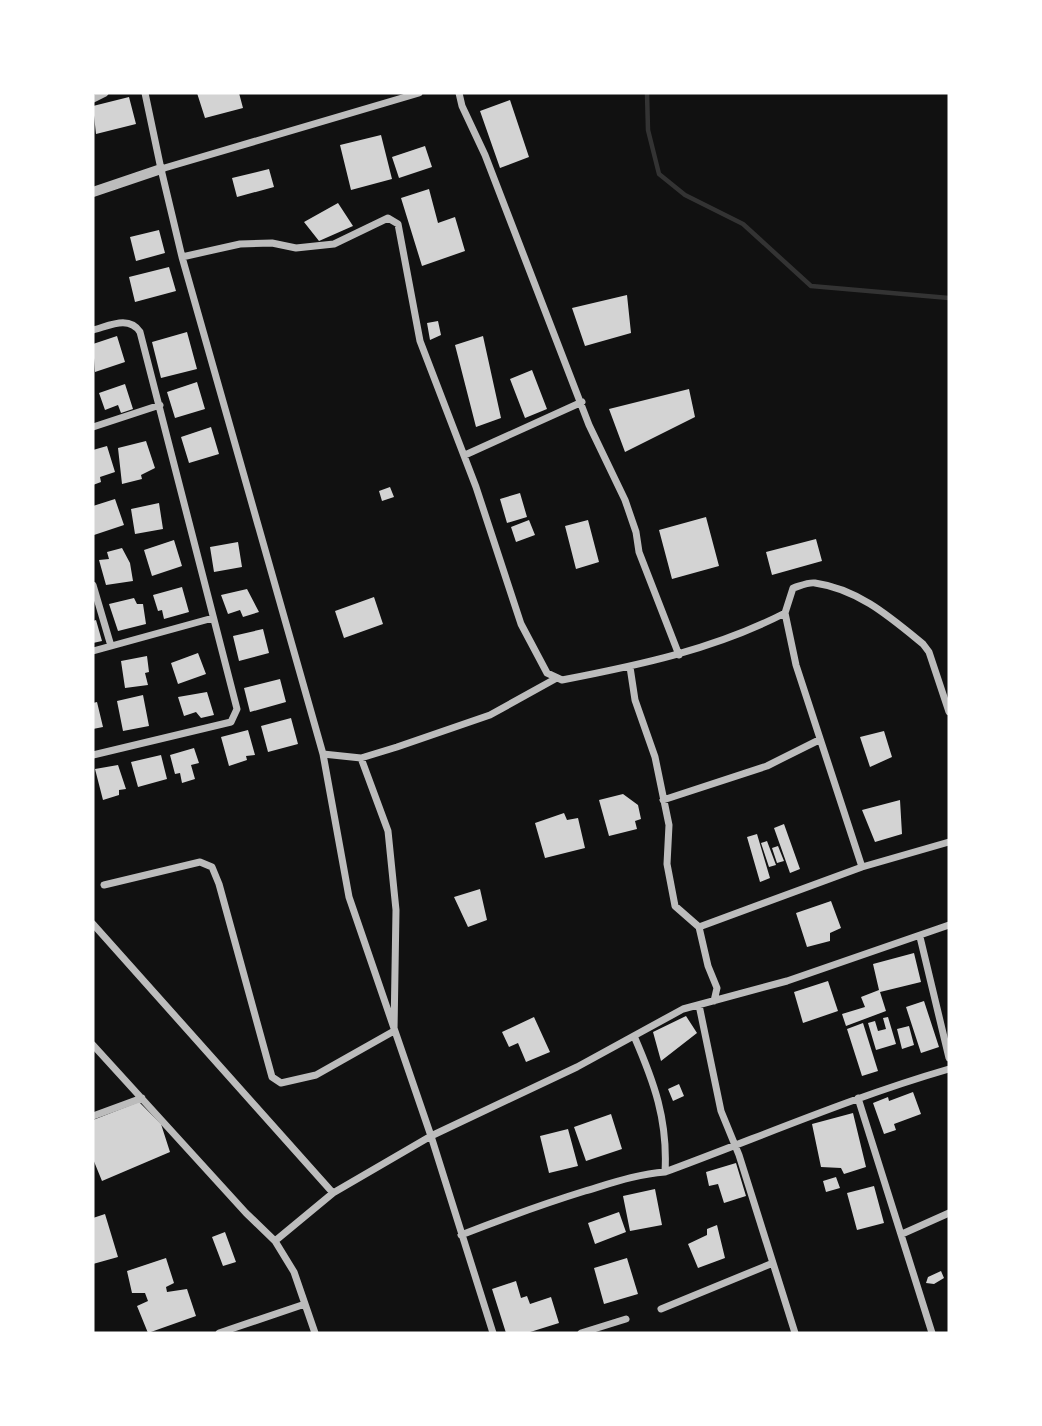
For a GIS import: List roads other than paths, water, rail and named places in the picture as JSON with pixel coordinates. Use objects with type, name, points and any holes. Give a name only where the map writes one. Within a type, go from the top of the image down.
[{"type":"street","points":[[93,99],[105,93]]},
{"type":"street","points":[[145,93],[181,257],[323,754],[349,897],[431,1136],[493,1333]]},
{"type":"street","points":[[93,192],[161,169],[419,93]]},
{"type":"street","points":[[459,93],[589,425],[625,500],[636,532],[639,552],[679,654]]},
{"type":"street","points":[[181,257],[240,244],[272,243],[296,248],[334,244],[388,218],[398,225],[420,341],[465,455],[521,624],[543,668],[555,679],[630,667],[679,654],[750,631],[785,614]]},
{"type":"street","points":[[93,330],[127,322],[135,325],[140,332],[237,709],[231,722],[93,755]]},
{"type":"street","points":[[465,455],[582,402]]},
{"type":"street","points":[[93,427],[160,405]]},
{"type":"street","points":[[862,867],[796,665],[785,614],[793,588],[812,582],[874,604],[929,652],[949,712]]},
{"type":"street","points":[[93,585],[111,646]]},
{"type":"street","points":[[93,651],[214,618]]},
{"type":"street","points":[[630,667],[635,700],[655,757],[669,833],[667,864],[675,905],[699,927],[708,966],[717,988],[714,1000]]},
{"type":"street","points":[[323,754],[361,758],[490,715],[555,679]]},
{"type":"street","points":[[663,800],[767,766],[819,740]]},
{"type":"street","points":[[361,758],[388,831],[396,910],[394,1031]]},
{"type":"street","points":[[699,927],[862,867],[949,842]]},
{"type":"street","points":[[104,885],[200,862],[212,867],[272,1077],[281,1083],[316,1075],[394,1031]]},
{"type":"street","points":[[93,924],[333,1193]]},
{"type":"street","points":[[275,1241],[333,1193],[431,1136],[577,1067],[683,1009],[788,981],[949,925]]},
{"type":"street","points":[[920,937],[949,1058]]},
{"type":"street","points":[[699,1005],[721,1111],[736,1146],[795,1333]]},
{"type":"street","points":[[634,1036],[652,1077],[660,1108],[667,1140],[665,1172]]},
{"type":"street","points":[[93,1045],[246,1213],[275,1241],[294,1272],[315,1333]]},
{"type":"street","points":[[461,1235],[592,1189],[644,1174],[665,1172],[858,1098],[949,1069]]},
{"type":"street","points":[[93,1116],[142,1098]]},
{"type":"street","points":[[858,1098],[932,1333]]},
{"type":"street","points":[[902,1234],[949,1213]]},
{"type":"street","points":[[660,1309],[773,1264]]},
{"type":"street","points":[[219,1333],[305,1304]]},
{"type":"street","points":[[581,1333],[626,1319]]},
{"type":"waterway","points":[[647,93],[648,130],[659,174],[685,195],[743,224],[811,286],[949,298]]}]
